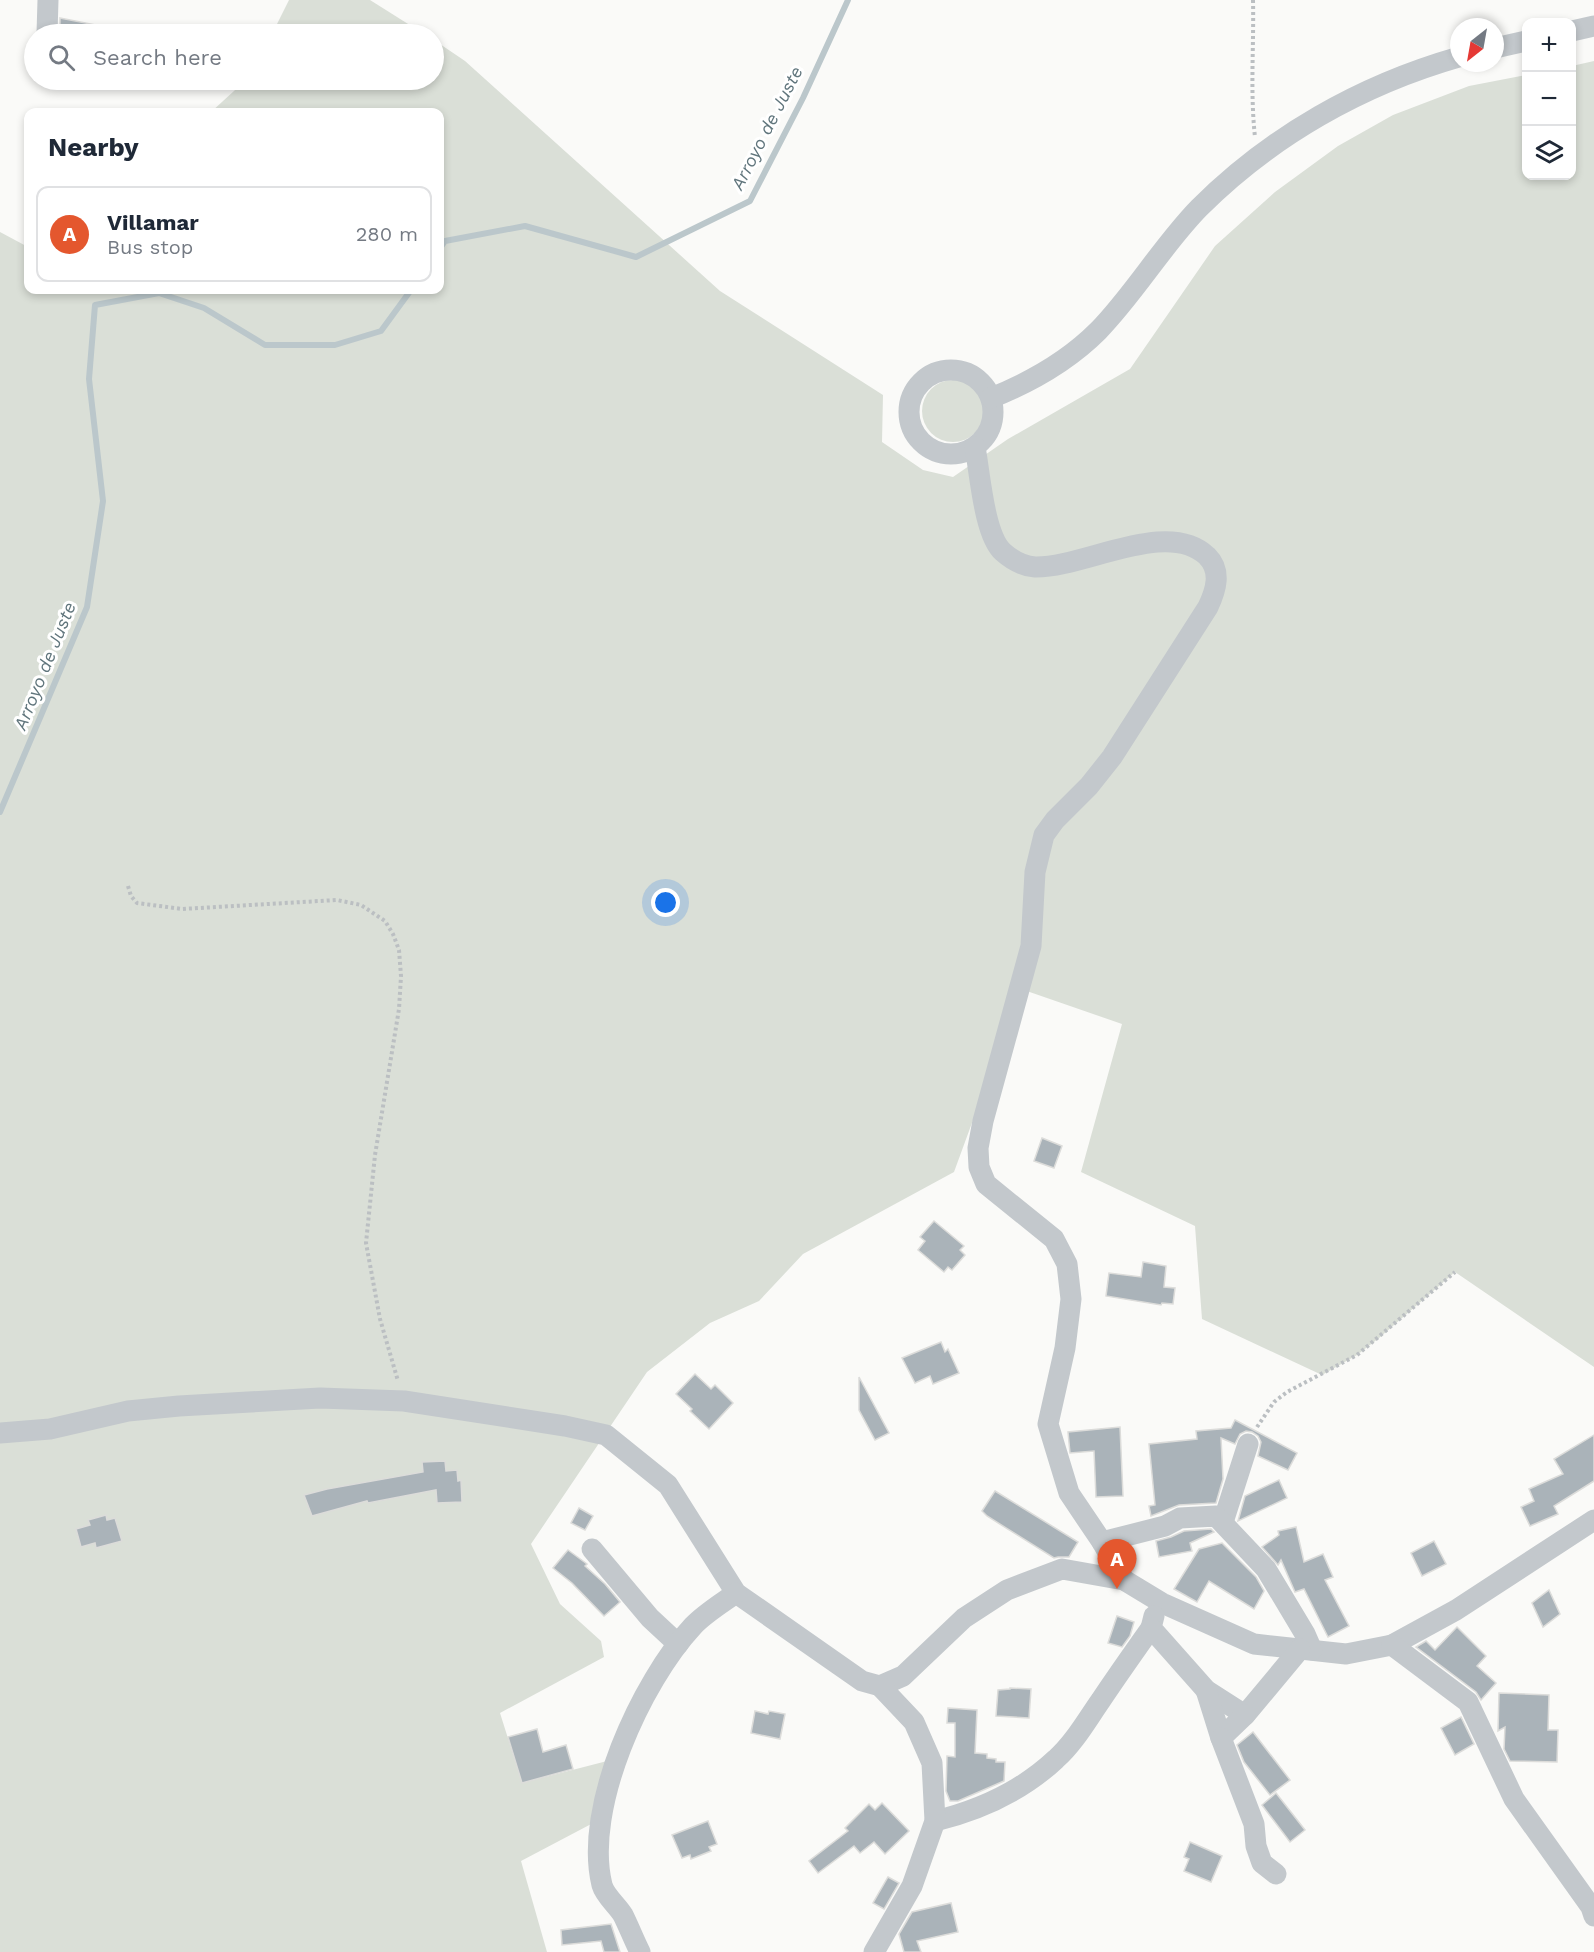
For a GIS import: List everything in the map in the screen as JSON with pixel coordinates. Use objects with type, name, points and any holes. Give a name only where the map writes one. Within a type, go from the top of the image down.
[{"type":"street","points":[[47,24],[48,0]]},
{"type":"street","points":[[1576,30],[1594,26]]},
{"type":"street","points":[[1504,46],[1522,42]]},
{"type":"street","points":[[991,398],[1036,378],[1069,357],[1098,331],[1198,209],[1257,157],[1294,131],[1362,92],[1450,60]]},
{"type":"street","points":[[952,369],[961,370],[975,376],[988,389],[994,406],[993,424],[986,437],[975,447],[962,453],[942,454],[925,446],[918,438],[911,425],[909,406],[915,388],[931,374],[952,369]]},
{"type":"street","points":[[975,447],[989,529],[1001,551],[1017,563],[1035,567],[1053,565],[1158,542],[1185,544],[1198,548],[1212,561],[1217,575],[1214,593],[1208,607],[1112,757],[1089,786],[1054,820],[1044,835],[1035,872],[1031,946],[983,1121],[978,1148],[979,1167],[986,1184],[1054,1239],[1067,1264],[1071,1299],[1066,1338],[1048,1424],[1069,1493],[1124,1580]]},
{"type":"street","points":[[0,1433],[50,1429],[128,1411],[320,1398],[404,1401],[565,1426],[606,1435],[668,1485],[735,1593],[862,1681],[880,1686],[914,1722],[932,1763],[934,1821],[912,1886],[874,1952]]},
{"type":"street","points":[[1223,1522],[1248,1444]]},
{"type":"street","points":[[1102,1542],[1165,1526],[1180,1518],[1216,1516],[1266,1569],[1305,1634],[1306,1650],[1221,1738]]},
{"type":"street","points":[[880,1686],[903,1676],[964,1618],[1007,1590],[1062,1569],[1124,1580],[1162,1603],[1254,1644],[1346,1653],[1392,1645],[1456,1611],[1594,1520]]},
{"type":"street","points":[[592,1549],[650,1618],[678,1644]]},
{"type":"street","points":[[640,1952],[622,1913],[603,1887],[598,1850],[603,1811],[617,1758],[635,1712],[668,1657],[694,1624],[735,1593]]},
{"type":"street","points":[[934,1821],[957,1816],[1001,1798],[1031,1780],[1058,1758],[1151,1628],[1152,1618],[1162,1603]]},
{"type":"street","points":[[1151,1628],[1206,1690],[1245,1714]]},
{"type":"street","points":[[1392,1645],[1468,1702],[1514,1799],[1591,1907],[1594,1916]]},
{"type":"street","points":[[1206,1690],[1221,1738],[1254,1824],[1256,1846],[1262,1863],[1276,1874]]},
{"type":"path","points":[[1253,0],[1252,108],[1257,157]]},
{"type":"path","points":[[128,886],[131,897],[137,903],[182,909],[337,900],[361,905],[375,913],[385,921],[393,934],[399,950],[401,976],[399,1009],[375,1155],[366,1243],[380,1319],[404,1401]]},
{"type":"path","points":[[1248,1444],[1274,1401],[1357,1355],[1455,1272]]},
{"type":"shaded area","points":[[289,0],[370,0],[408,24],[277,24]]},
{"type":"shaded area","points":[[444,47],[465,61],[720,291],[883,395],[882,442],[923,470],[953,477],[1008,439],[1130,369],[1215,246],[1275,192],[1338,146],[1393,115],[1469,86],[1522,76],[1522,180],[1576,180],[1576,65],[1594,61],[1594,1367],[1455,1272],[1379,1338],[1357,1355],[1322,1375],[1202,1319],[1195,1226],[1081,1172],[1122,1024],[1021,989],[954,1172],[803,1254],[759,1301],[710,1323],[647,1372],[531,1544],[560,1604],[601,1641],[604,1657],[500,1713],[522,1783],[611,1760],[595,1822],[521,1861],[547,1952],[0,1952],[0,232],[24,245],[24,294],[444,294],[444,108],[215,108],[235,90],[444,90]]},
{"type":"shaded area","points":[[953,380],[975,389],[984,411],[975,433],[953,442],[931,433],[922,411],[931,389]]},
{"type":"building","points":[[60,18],[91,24],[60,24]]},
{"type":"building","points":[[1042,1138],[1062,1146],[1054,1168],[1034,1161]]},
{"type":"building","points":[[934,1221],[964,1246],[960,1250],[965,1255],[952,1270],[948,1267],[944,1272],[918,1250],[925,1241],[920,1237]]},
{"type":"building","points":[[1143,1262],[1166,1266],[1164,1287],[1175,1288],[1173,1304],[1162,1303],[1161,1305],[1106,1296],[1109,1273],[1141,1277]]},
{"type":"building","points":[[941,1342],[945,1352],[948,1349],[959,1373],[933,1384],[930,1376],[915,1383],[902,1358]]},
{"type":"building","points":[[695,1374],[711,1389],[715,1385],[733,1403],[709,1429],[676,1394]]},
{"type":"building","points":[[859,1377],[889,1433],[875,1440],[859,1410]]},
{"type":"building","points":[[1235,1420],[1297,1453],[1288,1470],[1258,1456],[1261,1442],[1252,1432],[1246,1431],[1240,1434],[1235,1444],[1221,1438],[1223,1479],[1216,1503],[1179,1505],[1151,1516],[1149,1506],[1155,1505],[1149,1444],[1197,1439],[1196,1431],[1231,1428]]},
{"type":"building","points":[[1120,1427],[1123,1496],[1096,1497],[1094,1451],[1070,1453],[1068,1432]]},
{"type":"building","points":[[1594,1435],[1594,1481],[1554,1506],[1558,1514],[1530,1526],[1521,1507],[1534,1501],[1529,1489],[1563,1474],[1554,1459]]},
{"type":"building","points":[[445,1461],[446,1471],[457,1470],[458,1481],[461,1480],[462,1502],[437,1503],[436,1490],[368,1503],[367,1501],[312,1516],[304,1495],[423,1472],[422,1462]]},
{"type":"building","points":[[1279,1480],[1287,1498],[1238,1521],[1245,1496]]},
{"type":"building","points":[[995,1491],[1078,1542],[1069,1557],[1054,1558],[987,1516],[982,1511]]},
{"type":"building","points":[[579,1508],[593,1516],[585,1530],[571,1523]]},
{"type":"building","points":[[106,1515],[107,1520],[115,1518],[122,1541],[96,1548],[95,1543],[81,1547],[76,1529],[90,1525],[88,1520]]},
{"type":"building","points":[[1296,1527],[1304,1562],[1323,1554],[1333,1577],[1325,1580],[1349,1626],[1328,1637],[1304,1589],[1295,1592],[1281,1560],[1278,1565],[1262,1547],[1279,1535],[1278,1531]]},
{"type":"building","points":[[1211,1529],[1214,1532],[1190,1543],[1192,1551],[1159,1557],[1156,1541],[1184,1531]]},
{"type":"building","points":[[1434,1541],[1446,1564],[1422,1576],[1411,1553]]},
{"type":"building","points":[[1222,1543],[1256,1577],[1264,1591],[1254,1609],[1209,1581],[1197,1602],[1174,1589],[1199,1549]]},
{"type":"building","points":[[568,1550],[587,1564],[585,1566],[620,1602],[604,1616],[572,1583],[553,1568]]},
{"type":"building","points":[[1549,1590],[1560,1614],[1543,1627],[1532,1603]]},
{"type":"building","points":[[1117,1616],[1134,1622],[1130,1636],[1122,1647],[1108,1643]]},
{"type":"building","points":[[1457,1627],[1486,1656],[1477,1666],[1496,1683],[1481,1700],[1476,1692],[1416,1647],[1426,1641],[1435,1650]]},
{"type":"building","points":[[1031,1689],[1029,1718],[996,1716],[998,1690]]},
{"type":"building","points":[[1499,1693],[1549,1695],[1548,1730],[1558,1730],[1557,1762],[1510,1761],[1504,1749],[1505,1727],[1498,1731]]},
{"type":"building","points":[[948,1708],[977,1710],[975,1753],[987,1754],[987,1758],[996,1759],[996,1762],[1005,1762],[1004,1781],[958,1801],[950,1801],[946,1791],[947,1756],[955,1757],[955,1723],[947,1723]]},
{"type":"building","points":[[755,1711],[785,1714],[780,1739],[751,1733]]},
{"type":"building","points":[[1461,1717],[1474,1744],[1455,1755],[1441,1728]]},
{"type":"building","points":[[537,1729],[543,1752],[566,1745],[573,1769],[522,1783],[508,1737]]},
{"type":"building","points":[[1253,1732],[1290,1780],[1270,1795],[1244,1762],[1237,1745]]},
{"type":"building","points":[[1276,1793],[1305,1830],[1290,1842],[1262,1805]]},
{"type":"building","points":[[882,1803],[909,1831],[885,1854],[874,1842],[860,1853],[854,1846],[818,1873],[809,1861],[848,1831],[845,1828],[869,1804],[875,1810]]},
{"type":"building","points":[[708,1821],[717,1844],[709,1847],[711,1851],[691,1859],[690,1855],[682,1858],[672,1835]]},
{"type":"building","points":[[1190,1842],[1222,1856],[1211,1882],[1184,1871],[1189,1859],[1184,1857]]},
{"type":"building","points":[[888,1877],[899,1883],[884,1909],[873,1903]]},
{"type":"building","points":[[951,1903],[958,1932],[917,1941],[921,1952],[904,1952],[899,1934],[912,1912]]},
{"type":"building","points":[[611,1924],[620,1952],[604,1952],[601,1941],[562,1945],[561,1930]]},
{"type":"waterway","name":"Arroyo de Juste","points":[[444,242],[525,226],[636,257],[750,201],[803,98],[848,0]]},
{"type":"waterway","name":"Arroyo de Juste","points":[[0,812],[87,607],[103,501],[89,379],[95,305],[154,294]]},
{"type":"waterway","name":"Arroyo de Juste","points":[[162,294],[204,308],[265,345],[335,345],[381,331],[408,294]]},
{"type":"place","name":"Villamar","points":[[1117,1589]]}]
